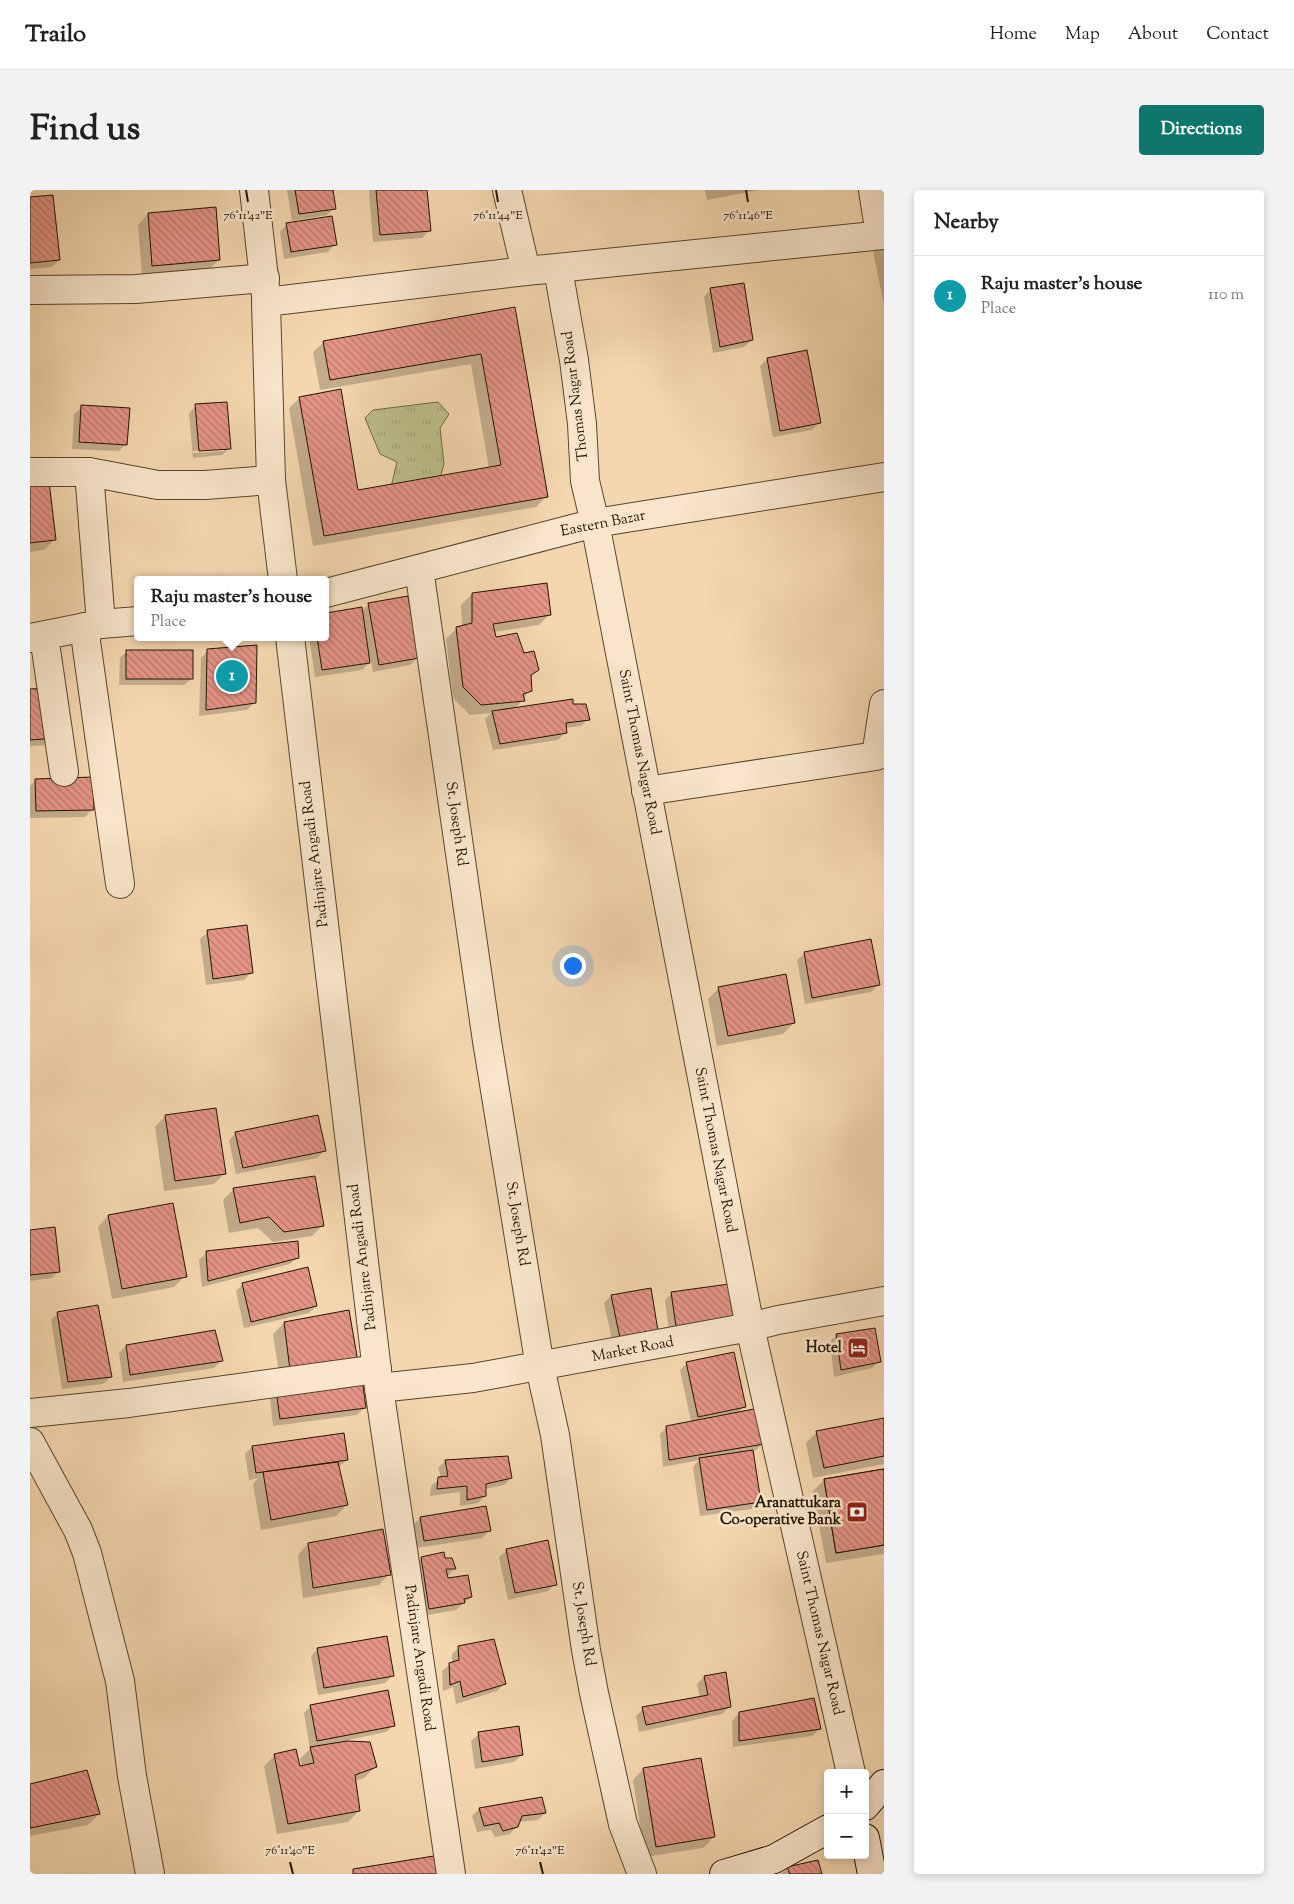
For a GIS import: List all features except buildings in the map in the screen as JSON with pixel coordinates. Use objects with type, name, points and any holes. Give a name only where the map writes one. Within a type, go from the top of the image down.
[{"type":"street","points":[[254,190],[266,290],[271,480],[283,576]]},
{"type":"street","points":[[507,190],[526,271]]},
{"type":"street","points":[[30,290],[136,288],[266,290],[558,269],[882,235],[873,190]]},
{"type":"street","name":"Thomas Nagar Road","points":[[558,269],[574,360],[582,424],[585,481],[595,523]]},
{"type":"street","points":[[30,472],[89,472],[158,485],[204,485],[271,480]]},
{"type":"street","points":[[89,472],[92,626],[120,884]]},
{"type":"street","name":"Eastern Bazar","points":[[329,592],[595,523],[884,477]]},
{"type":"street","name":"Saint Thomas Nagar Road","points":[[595,523],[750,1327],[850,1769]]},
{"type":"street","name":"St. Joseph Rd","points":[[419,569],[487,1041],[540,1367],[555,1435],[594,1693],[623,1824],[642,1874]]},
{"type":"street","points":[[64,772],[37,637],[92,626],[134,621]]},
{"type":"street","name":"Padinjare Angadi Road","points":[[290,641],[378,1378],[451,1874]]},
{"type":"street","points":[[646,791],[876,762],[884,704]]},
{"type":"street","name":"Market Road","points":[[30,1414],[167,1398],[378,1378],[473,1378],[540,1367],[884,1301]]},
{"type":"street","points":[[30,1445],[78,1530],[87,1553],[120,1681],[132,1776],[150,1874]]},
{"type":"street","points":[[869,1801],[884,1784]]},
{"type":"street","points":[[724,1874],[774,1859],[824,1831]]},
{"type":"street","points":[[869,1859],[872,1874]]},
{"type":"green space","points":[[438,402],[449,414],[440,428],[444,464],[432,506],[386,508],[397,462],[380,454],[365,418],[373,410]]},
{"type":"place","name":"Raju master's house","points":[[232,676]]},
{"type":"place","name":"Hotel","points":[[858,1348]]},
{"type":"place","name":"Aranattukara Co-operative Bank","points":[[857,1512]]}]
